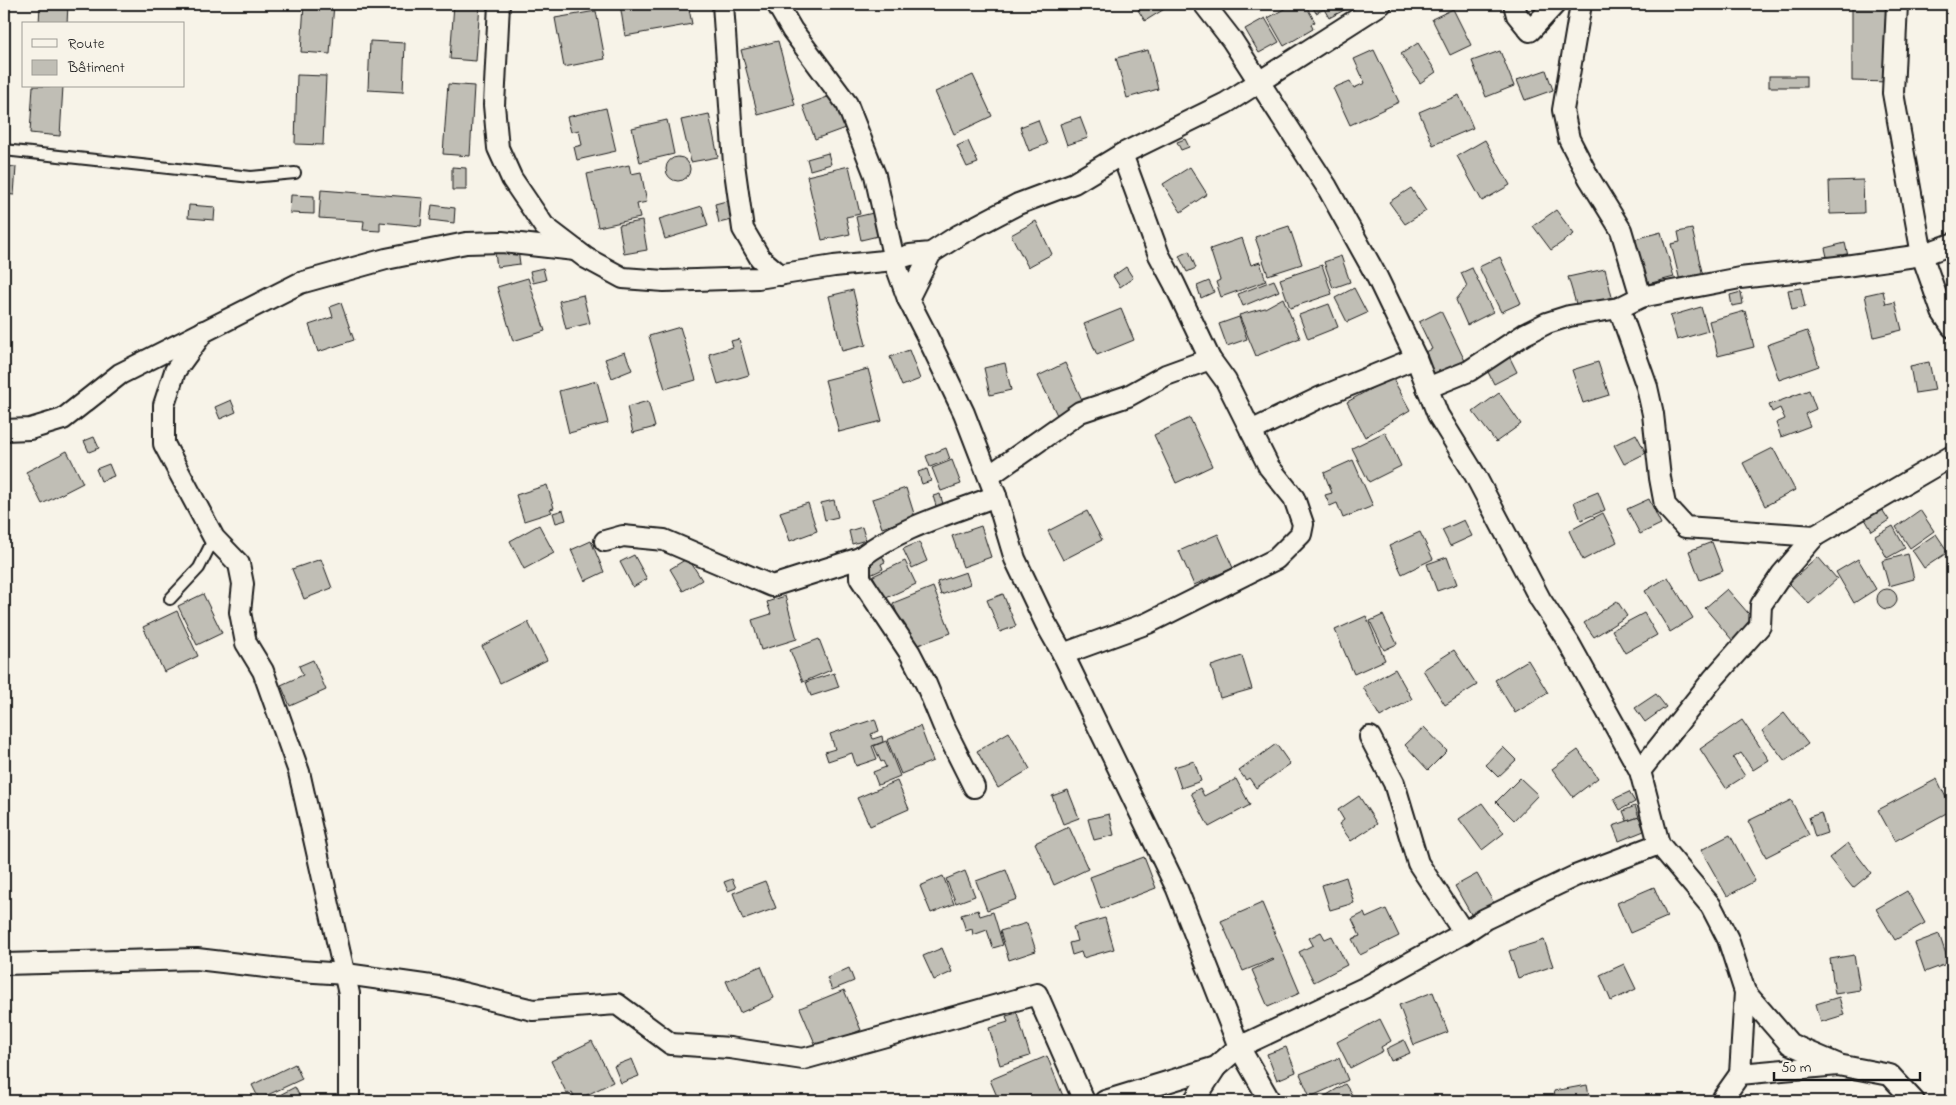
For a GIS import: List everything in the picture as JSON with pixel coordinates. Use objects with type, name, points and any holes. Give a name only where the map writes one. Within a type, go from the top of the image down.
[{"type":"street","points":[[499,4],[494,105],[498,148],[512,179],[544,226],[574,250],[623,278],[664,281],[758,278],[834,266],[894,260],[931,253],[959,235],[1018,204],[1074,183],[1122,154],[1226,103],[1381,4]]},
{"type":"street","points":[[723,4],[734,164],[743,229],[760,258],[780,274]]},
{"type":"street","points":[[777,4],[792,30],[847,104],[875,175],[894,260],[908,299],[928,336],[964,414],[989,476],[1015,559],[1046,624],[1064,654],[1177,889],[1239,1046],[1270,1101]]},
{"type":"street","points":[[1204,4],[1232,40],[1327,187],[1377,277],[1416,358],[1438,415],[1476,475],[1540,599],[1569,643],[1640,771],[1659,844],[1711,906],[1728,939],[1745,992],[1740,1074],[1722,1101]]},
{"type":"street","points":[[1514,4],[1517,15],[1530,31],[1554,4]]},
{"type":"street","points":[[1581,4],[1563,110],[1569,139],[1589,178],[1621,230],[1641,297]]},
{"type":"street","points":[[1897,4],[1893,92],[1922,255],[1942,312],[1952,327]]},
{"type":"street","points":[[1064,654],[1148,623],[1276,559],[1301,534],[1303,524],[1294,498],[1270,467],[1226,381],[1210,359],[1159,255],[1122,154]]},
{"type":"street","points":[[4,430],[30,429],[63,419],[120,374],[300,283],[386,259],[466,243],[502,242],[574,250]]},
{"type":"street","points":[[1428,388],[1469,371],[1525,334],[1547,322],[1569,316],[1619,308],[1641,297],[1740,278],[1922,255],[1952,244]]},
{"type":"street","points":[[908,299],[931,253]]},
{"type":"street","points":[[1619,308],[1647,387],[1654,414],[1660,478],[1665,505],[1685,527],[1815,536]]},
{"type":"street","points":[[204,332],[175,371],[164,404],[164,444],[214,538],[238,564],[243,584],[240,612],[246,643],[263,671],[299,772],[346,974],[349,994],[349,1101]]},
{"type":"street","points":[[1250,431],[1321,397],[1416,358]]},
{"type":"street","points":[[989,476],[1080,412],[1128,396],[1166,375],[1210,359]]},
{"type":"street","points":[[1640,771],[1713,680],[1760,626],[1761,605],[1782,574],[1815,536],[1952,456]]},
{"type":"street","points":[[604,541],[623,536],[664,540],[772,586],[860,558],[875,546],[913,526],[996,496]]},
{"type":"street","points":[[860,558],[860,578],[910,653],[974,787]]},
{"type":"street","points":[[1370,737],[1394,783],[1418,863],[1464,933]]},
{"type":"street","points":[[1194,1101],[1216,1066],[1239,1046],[1364,988],[1464,933],[1485,919],[1575,876],[1659,844]]},
{"type":"street","points":[[4,964],[197,959],[299,971],[346,974],[438,988],[533,1010],[617,1004],[671,1044],[730,1048],[803,1059],[1037,994],[1084,1101]]},
{"type":"street","points":[[1745,992],[1790,1044],[1838,1065],[1890,1075],[1914,1101]]},
{"type":"street","points":[[1740,1074],[1838,1065]]},
{"type":"street","points":[[1105,1101],[1216,1066]]},
{"type":"lane","points":[[4,150],[251,177],[295,173]]},
{"type":"lane","points":[[170,599],[199,568],[214,538]]},
{"type":"building","points":[[40,4],[68,4],[67,22],[39,22]]},
{"type":"building","points":[[304,4],[334,4],[330,54],[301,52]]},
{"type":"building","points":[[454,4],[480,4],[476,61],[450,59]]},
{"type":"building","points":[[620,4],[688,4],[692,24],[625,36]]},
{"type":"building","points":[[1147,4],[1163,4],[1166,8],[1145,21],[1138,10]]},
{"type":"building","points":[[1293,4],[1305,4],[1315,22],[1311,24],[1313,29],[1284,46],[1268,18]]},
{"type":"building","points":[[1311,4],[1345,4],[1348,8],[1329,18],[1324,9],[1316,13]]},
{"type":"building","points":[[1852,4],[1890,4],[1889,82],[1852,81]]},
{"type":"building","points":[[1453,9],[1471,45],[1450,55],[1432,19]]},
{"type":"building","points":[[596,11],[605,59],[564,67],[555,18]]},
{"type":"building","points":[[1265,18],[1279,42],[1259,53],[1245,29]]},
{"type":"building","points":[[370,41],[405,43],[403,92],[368,90]]},
{"type":"building","points":[[778,41],[795,105],[758,115],[741,50]]},
{"type":"building","points":[[1418,43],[1436,72],[1420,83],[1401,54]]},
{"type":"building","points":[[1148,50],[1158,89],[1127,98],[1116,58]]},
{"type":"building","points":[[1374,50],[1399,102],[1350,125],[1333,88],[1350,81],[1354,88],[1365,83],[1354,59]]},
{"type":"building","points":[[1500,51],[1514,86],[1486,97],[1472,61]]},
{"type":"building","points":[[1546,70],[1553,90],[1525,100],[1517,80]]},
{"type":"building","points":[[297,75],[326,76],[323,145],[295,144]]},
{"type":"building","points":[[973,75],[992,116],[954,134],[935,92]]},
{"type":"building","points":[[1769,76],[1806,76],[1806,87],[1769,87]]},
{"type":"building","points":[[448,84],[474,86],[470,156],[443,154]]},
{"type":"building","points":[[33,88],[63,88],[60,136],[30,133]]},
{"type":"building","points":[[833,95],[845,128],[815,139],[803,106]]},
{"type":"building","points":[[1459,95],[1473,128],[1433,145],[1419,112]]},
{"type":"building","points":[[606,108],[616,151],[577,160],[574,147],[582,145],[579,130],[571,132],[567,117]]},
{"type":"building","points":[[709,114],[718,157],[691,162],[681,120]]},
{"type":"building","points":[[1080,117],[1088,138],[1067,145],[1060,124]]},
{"type":"building","points":[[667,120],[674,154],[640,162],[632,128]]},
{"type":"building","points":[[1038,120],[1047,144],[1029,151],[1020,127]]},
{"type":"building","points":[[1185,139],[1189,147],[1181,150],[1177,142]]},
{"type":"building","points":[[1485,140],[1510,185],[1482,201],[1457,156]]},
{"type":"building","points":[[968,141],[978,163],[967,167],[957,146]]},
{"type":"building","points":[[828,153],[831,164],[810,170],[807,159]]},
{"type":"building","points":[[678,157],[687,160],[690,169],[687,178],[678,181],[669,178],[666,169],[669,160]]},
{"type":"building","points":[[629,165],[631,174],[641,172],[647,202],[637,204],[640,218],[598,227],[587,174]]},
{"type":"building","points":[[4,166],[16,167],[14,195],[4,194]]},
{"type":"building","points":[[849,166],[860,214],[846,217],[850,234],[822,240],[807,176]]},
{"type":"building","points":[[452,167],[466,168],[466,190],[452,190]]},
{"type":"building","points":[[1190,167],[1207,194],[1181,212],[1163,184]]},
{"type":"building","points":[[1863,180],[1864,213],[1830,214],[1829,181]]},
{"type":"building","points":[[1411,188],[1426,211],[1405,224],[1389,202]]},
{"type":"building","points":[[321,190],[423,198],[421,226],[380,222],[380,231],[363,230],[364,221],[319,218]]},
{"type":"building","points":[[291,195],[314,196],[314,214],[290,213]]},
{"type":"building","points":[[734,199],[739,218],[719,223],[715,204]]},
{"type":"building","points":[[189,205],[215,207],[214,220],[188,218]]},
{"type":"building","points":[[432,205],[455,208],[454,223],[430,220]]},
{"type":"building","points":[[702,206],[708,226],[665,239],[659,219]]},
{"type":"building","points":[[1556,210],[1574,234],[1551,250],[1533,226]]},
{"type":"building","points":[[873,213],[878,236],[861,240],[856,217]]},
{"type":"building","points":[[642,221],[647,250],[624,254],[619,225]]},
{"type":"building","points":[[1036,221],[1052,254],[1028,267],[1011,235]]},
{"type":"building","points":[[1289,226],[1302,264],[1268,275],[1255,237]]},
{"type":"building","points":[[1692,229],[1703,276],[1680,281],[1671,244],[1680,242],[1678,232]]},
{"type":"building","points":[[1661,232],[1674,277],[1640,286],[1628,241]]},
{"type":"building","points":[[1242,238],[1251,265],[1260,262],[1266,281],[1221,297],[1216,282],[1220,280],[1210,249]]},
{"type":"building","points":[[1845,243],[1848,256],[1828,261],[1825,248]]},
{"type":"building","points":[[518,250],[520,264],[497,267],[495,253]]},
{"type":"building","points":[[1189,251],[1196,268],[1187,272],[1179,256]]},
{"type":"building","points":[[1341,256],[1350,282],[1333,288],[1324,262]]},
{"type":"building","points":[[1500,257],[1521,303],[1501,312],[1479,267]]},
{"type":"building","points":[[1322,265],[1332,294],[1290,308],[1280,279]]},
{"type":"building","points":[[1126,267],[1133,278],[1120,287],[1113,276]]},
{"type":"building","points":[[543,268],[546,280],[533,283],[530,271]]},
{"type":"building","points":[[1472,268],[1493,312],[1467,325],[1456,300],[1467,286],[1461,273]]},
{"type":"building","points":[[1605,269],[1612,297],[1577,307],[1568,277]]},
{"type":"building","points":[[528,278],[545,331],[513,341],[497,287]]},
{"type":"building","points":[[1274,280],[1279,291],[1243,306],[1238,294]]},
{"type":"building","points":[[1209,281],[1214,292],[1201,298],[1197,286]]},
{"type":"building","points":[[1354,288],[1367,313],[1347,322],[1335,298]]},
{"type":"building","points":[[1801,288],[1805,307],[1792,310],[1788,290]]},
{"type":"building","points":[[853,290],[866,345],[842,351],[829,296]]},
{"type":"building","points":[[1883,291],[1886,304],[1895,302],[1902,330],[1874,337],[1865,295]]},
{"type":"building","points":[[1741,292],[1743,304],[1732,306],[1730,295]]},
{"type":"building","points":[[583,295],[590,323],[566,329],[559,301]]},
{"type":"building","points":[[1283,298],[1300,338],[1256,356],[1239,315],[1265,308]]},
{"type":"building","points":[[341,303],[354,340],[318,352],[309,325],[333,317],[330,307]]},
{"type":"building","points":[[1329,304],[1338,327],[1308,339],[1299,315]]},
{"type":"building","points":[[1701,307],[1708,331],[1677,340],[1670,316]]},
{"type":"building","points":[[1121,309],[1134,340],[1097,355],[1084,324]]},
{"type":"building","points":[[1441,311],[1466,363],[1434,379],[1422,354],[1432,349],[1419,322]]},
{"type":"building","points":[[1745,311],[1754,347],[1718,356],[1709,321]]},
{"type":"building","points":[[1239,317],[1247,339],[1227,346],[1219,324]]},
{"type":"building","points":[[680,327],[696,380],[665,389],[649,336]]},
{"type":"building","points":[[1807,331],[1819,366],[1779,380],[1767,345]]},
{"type":"building","points":[[739,339],[749,375],[718,384],[709,354],[733,347],[731,341]]},
{"type":"building","points":[[909,350],[920,379],[902,386],[890,357]]},
{"type":"building","points":[[625,352],[632,370],[612,378],[605,359]]},
{"type":"building","points":[[1508,354],[1517,372],[1494,384],[1485,366]]},
{"type":"building","points":[[1598,362],[1609,395],[1583,403],[1572,370]]},
{"type":"building","points":[[1929,362],[1935,390],[1915,393],[1910,366]]},
{"type":"building","points":[[1005,363],[1011,390],[990,395],[984,368]]},
{"type":"building","points":[[1065,363],[1084,404],[1058,417],[1038,376]]},
{"type":"building","points":[[868,369],[882,421],[839,432],[825,380]]},
{"type":"building","points":[[1392,377],[1410,410],[1365,437],[1347,402]]},
{"type":"building","points":[[597,381],[608,423],[569,433],[559,391]]},
{"type":"building","points":[[1809,390],[1816,409],[1805,414],[1810,426],[1781,437],[1776,423],[1785,419],[1780,408],[1772,412],[1769,405]]},
{"type":"building","points":[[1499,393],[1521,424],[1496,442],[1473,412]]},
{"type":"building","points":[[231,400],[236,412],[220,419],[215,407]]},
{"type":"building","points":[[648,401],[655,427],[633,433],[627,407]]},
{"type":"building","points":[[1190,418],[1212,466],[1176,483],[1154,435]]},
{"type":"building","points":[[1385,432],[1401,466],[1369,482],[1352,448]]},
{"type":"building","points":[[1636,434],[1646,453],[1624,464],[1614,445]]},
{"type":"building","points":[[94,437],[99,448],[89,452],[84,441]]},
{"type":"building","points":[[946,448],[950,459],[930,467],[926,456]]},
{"type":"building","points":[[1773,448],[1795,490],[1765,506],[1743,463]]},
{"type":"building","points":[[67,451],[83,483],[42,504],[26,472]]},
{"type":"building","points":[[952,460],[961,484],[941,491],[932,468]]},
{"type":"building","points":[[1353,460],[1373,506],[1343,518],[1337,503],[1330,506],[1325,495],[1332,493],[1324,473]]},
{"type":"building","points":[[109,464],[114,476],[101,481],[96,469]]},
{"type":"building","points":[[927,469],[931,481],[922,484],[918,472]]},
{"type":"building","points":[[547,485],[554,508],[550,509],[552,512],[524,521],[516,495]]},
{"type":"building","points":[[906,488],[915,517],[882,528],[872,499]]},
{"type":"building","points":[[1598,492],[1605,510],[1581,520],[1574,502]]},
{"type":"building","points":[[940,494],[944,507],[937,509],[933,496]]},
{"type":"building","points":[[1649,499],[1661,524],[1640,534],[1627,509]]},
{"type":"building","points":[[834,500],[838,517],[825,520],[821,503]]},
{"type":"building","points":[[808,503],[817,531],[790,541],[780,512]]},
{"type":"building","points":[[1881,508],[1889,520],[1872,531],[1865,519]]},
{"type":"building","points":[[563,510],[566,520],[556,523],[553,513]]},
{"type":"building","points":[[1920,510],[1934,531],[1910,548],[1896,527]]},
{"type":"building","points":[[1087,511],[1102,540],[1063,560],[1048,531]]},
{"type":"building","points":[[1603,513],[1617,542],[1583,560],[1569,531]]},
{"type":"building","points":[[1464,520],[1472,536],[1450,546],[1442,530]]},
{"type":"building","points":[[539,525],[554,553],[524,569],[510,541]]},
{"type":"building","points":[[981,526],[991,557],[963,567],[952,536]]},
{"type":"building","points":[[1893,526],[1905,548],[1887,558],[1875,536]]},
{"type":"building","points":[[862,527],[866,540],[852,544],[849,531]]},
{"type":"building","points":[[1420,532],[1433,559],[1402,574],[1389,546]]},
{"type":"building","points":[[1218,534],[1233,568],[1194,585],[1179,551]]},
{"type":"building","points":[[1936,534],[1948,552],[1924,568],[1912,550]]},
{"type":"building","points":[[591,541],[604,572],[585,581],[571,550]]},
{"type":"building","points":[[919,542],[927,561],[912,568],[903,549]]},
{"type":"building","points":[[1712,542],[1723,571],[1700,580],[1689,551]]},
{"type":"building","points":[[1908,554],[1914,579],[1889,586],[1882,561]]},
{"type":"building","points":[[634,555],[647,579],[633,587],[620,562]]},
{"type":"building","points":[[882,555],[885,562],[881,564],[883,569],[866,577],[861,566]]},
{"type":"building","points":[[1447,557],[1457,584],[1437,591],[1427,564]]},
{"type":"building","points":[[1818,557],[1837,579],[1809,604],[1789,583]]},
{"type":"building","points":[[688,558],[702,580],[683,591],[670,569]]},
{"type":"building","points":[[321,559],[332,588],[304,599],[292,569]]},
{"type":"building","points":[[1858,559],[1876,589],[1854,603],[1836,572]]},
{"type":"building","points":[[905,561],[916,584],[884,599],[873,576]]},
{"type":"building","points":[[966,572],[970,584],[941,595],[937,582]]},
{"type":"building","points":[[1668,577],[1693,618],[1670,632],[1645,591]]},
{"type":"building","points":[[933,587],[951,633],[910,648],[893,603]]},
{"type":"building","points":[[1727,589],[1755,621],[1733,641],[1705,608]]},
{"type":"building","points":[[1887,589],[1894,592],[1897,599],[1894,606],[1887,609],[1880,606],[1877,599],[1880,592]]},
{"type":"building","points":[[203,594],[222,633],[197,645],[178,606]]},
{"type":"building","points":[[1003,594],[1016,626],[1000,632],[987,600]]},
{"type":"building","points":[[785,596],[797,639],[761,650],[752,620],[771,614],[767,602]]},
{"type":"building","points":[[1617,601],[1627,616],[1594,637],[1584,623]]},
{"type":"building","points":[[177,611],[198,656],[164,672],[143,627]]},
{"type":"building","points":[[1644,613],[1657,635],[1625,653],[1612,630]]},
{"type":"building","points":[[1383,615],[1397,644],[1384,650],[1370,621]]},
{"type":"building","points":[[1366,616],[1385,660],[1354,674],[1335,630]]},
{"type":"building","points":[[528,622],[547,660],[500,683],[482,646]]},
{"type":"building","points":[[819,639],[831,670],[803,682],[790,650]]},
{"type":"building","points":[[1454,650],[1477,685],[1445,705],[1423,670]]},
{"type":"building","points":[[1242,656],[1252,689],[1220,698],[1211,666]]},
{"type":"building","points":[[313,660],[326,690],[290,706],[281,685],[303,675],[299,666]]},
{"type":"building","points":[[1528,660],[1548,693],[1515,713],[1495,680]]},
{"type":"building","points":[[1395,669],[1412,699],[1380,717],[1363,687]]},
{"type":"building","points":[[834,673],[839,687],[811,696],[806,682]]},
{"type":"building","points":[[1656,694],[1666,707],[1645,722],[1635,708]]},
{"type":"building","points":[[1784,713],[1808,744],[1785,761],[1762,731]]},
{"type":"building","points":[[875,719],[879,731],[871,734],[873,739],[882,736],[883,742],[872,746],[877,759],[856,766],[852,753],[828,761],[825,752],[835,749],[830,734]]},
{"type":"building","points":[[1742,720],[1769,760],[1753,770],[1741,753],[1733,758],[1745,776],[1726,788],[1700,749]]},
{"type":"building","points":[[920,726],[933,761],[901,774],[887,740]]},
{"type":"building","points":[[1424,727],[1447,751],[1428,770],[1405,745]]},
{"type":"building","points":[[1009,732],[1030,769],[998,788],[977,751]]},
{"type":"building","points":[[886,741],[900,776],[878,785],[873,772],[886,767],[883,761],[881,762],[874,746]]},
{"type":"building","points":[[1276,744],[1290,764],[1256,788],[1249,778],[1246,780],[1239,771]]},
{"type":"building","points":[[1503,747],[1516,760],[1498,777],[1486,765]]},
{"type":"building","points":[[1578,750],[1598,778],[1573,797],[1552,769]]},
{"type":"building","points":[[1194,761],[1201,781],[1181,788],[1174,767]]},
{"type":"building","points":[[1520,778],[1538,795],[1514,820],[1496,802]]},
{"type":"building","points":[[1236,779],[1250,805],[1209,827],[1191,793],[1200,788],[1204,796]]},
{"type":"building","points":[[1937,779],[1952,810],[1895,841],[1878,810]]},
{"type":"building","points":[[897,781],[909,809],[870,826],[857,798]]},
{"type":"building","points":[[1068,790],[1079,818],[1063,824],[1052,796]]},
{"type":"building","points":[[1629,792],[1635,802],[1620,810],[1614,799]]},
{"type":"building","points":[[1359,796],[1377,824],[1351,841],[1339,824],[1344,820],[1338,810]]},
{"type":"building","points":[[1791,800],[1809,835],[1766,857],[1748,821]]},
{"type":"building","points":[[1482,803],[1504,833],[1482,850],[1459,819]]},
{"type":"building","points":[[1635,806],[1639,817],[1627,821],[1623,811]]},
{"type":"building","points":[[1821,813],[1827,833],[1815,837],[1809,817]]},
{"type":"building","points":[[1109,814],[1114,835],[1094,840],[1088,819]]},
{"type":"building","points":[[1639,817],[1644,831],[1619,841],[1613,826]]},
{"type":"building","points":[[1069,827],[1088,869],[1054,885],[1035,843]]},
{"type":"building","points":[[1730,835],[1755,881],[1727,896],[1701,850]]},
{"type":"building","points":[[1848,843],[1871,873],[1853,888],[1829,858]]},
{"type":"building","points":[[1144,857],[1156,888],[1101,909],[1090,877]]},
{"type":"building","points":[[1006,870],[1017,899],[987,910],[976,881]]},
{"type":"building","points":[[965,871],[975,896],[956,903],[946,879]]},
{"type":"building","points":[[1477,874],[1494,903],[1472,916],[1455,886]]},
{"type":"building","points":[[943,876],[954,904],[931,913],[920,886]]},
{"type":"building","points":[[1346,877],[1354,903],[1330,910],[1322,885]]},
{"type":"building","points":[[732,879],[736,888],[728,891],[724,882]]},
{"type":"building","points":[[765,881],[776,908],[743,920],[733,893]]},
{"type":"building","points":[[1654,887],[1667,917],[1630,933],[1617,903]]},
{"type":"building","points":[[1907,891],[1925,923],[1895,940],[1876,909]]},
{"type":"building","points":[[1262,903],[1300,993],[1268,1007],[1252,970],[1274,960],[1243,971],[1221,921]]},
{"type":"building","points":[[1386,909],[1399,936],[1360,955],[1352,939],[1360,936],[1352,919],[1364,913],[1366,918]]},
{"type":"building","points":[[978,910],[980,916],[993,912],[1003,945],[993,948],[987,930],[973,935],[972,929],[966,931],[961,915]]},
{"type":"building","points":[[1105,918],[1114,949],[1083,958],[1081,952],[1072,955],[1069,943],[1077,941],[1073,927]]},
{"type":"building","points":[[1027,923],[1036,951],[1009,960],[1000,931]]},
{"type":"building","points":[[1321,932],[1325,939],[1332,936],[1347,965],[1314,982],[1299,952],[1313,945],[1309,938]]},
{"type":"building","points":[[1939,934],[1949,963],[1925,972],[1915,943]]},
{"type":"building","points":[[1544,940],[1553,966],[1518,978],[1509,951]]},
{"type":"building","points":[[942,948],[952,972],[934,980],[923,956]]},
{"type":"building","points":[[1854,955],[1860,990],[1835,994],[1830,959]]},
{"type":"building","points":[[1624,964],[1636,989],[1611,1001],[1600,975]]},
{"type":"building","points":[[761,966],[774,998],[740,1013],[726,981]]},
{"type":"building","points":[[849,968],[854,981],[832,990],[827,978]]},
{"type":"building","points":[[844,990],[861,1030],[817,1048],[800,1008]]},
{"type":"building","points":[[1433,992],[1448,1032],[1414,1045],[1399,1005]]},
{"type":"building","points":[[1839,997],[1844,1015],[1821,1022],[1816,1004]]},
{"type":"building","points":[[1017,1013],[1030,1056],[1000,1065],[989,1028],[1008,1022],[1006,1016]]},
{"type":"building","points":[[1380,1019],[1391,1041],[1381,1047],[1383,1051],[1350,1068],[1337,1042]]},
{"type":"building","points":[[1404,1040],[1410,1053],[1391,1061],[1386,1049]]},
{"type":"building","points":[[592,1041],[613,1082],[575,1101],[571,1101],[569,1098],[574,1096],[572,1092],[567,1094],[551,1061]]},
{"type":"building","points":[[1286,1047],[1296,1072],[1277,1080],[1267,1054]]},
{"type":"building","points":[[1047,1056],[1063,1096],[1050,1101],[999,1101],[990,1080]]},
{"type":"building","points":[[1339,1058],[1348,1080],[1310,1097],[1300,1074]]},
{"type":"building","points":[[632,1059],[639,1076],[621,1083],[614,1066]]},
{"type":"building","points":[[295,1064],[302,1079],[259,1099],[252,1085]]},
{"type":"building","points":[[1345,1084],[1356,1101],[1317,1101]]},
{"type":"building","points":[[1587,1085],[1590,1101],[1556,1101],[1554,1091]]},
{"type":"building","points":[[295,1087],[302,1101],[268,1101]]},
{"type":"building","points":[[1399,1095],[1403,1101],[1390,1101]]},
{"type":"building","points":[[842,1097],[842,1101],[822,1101]]}]
